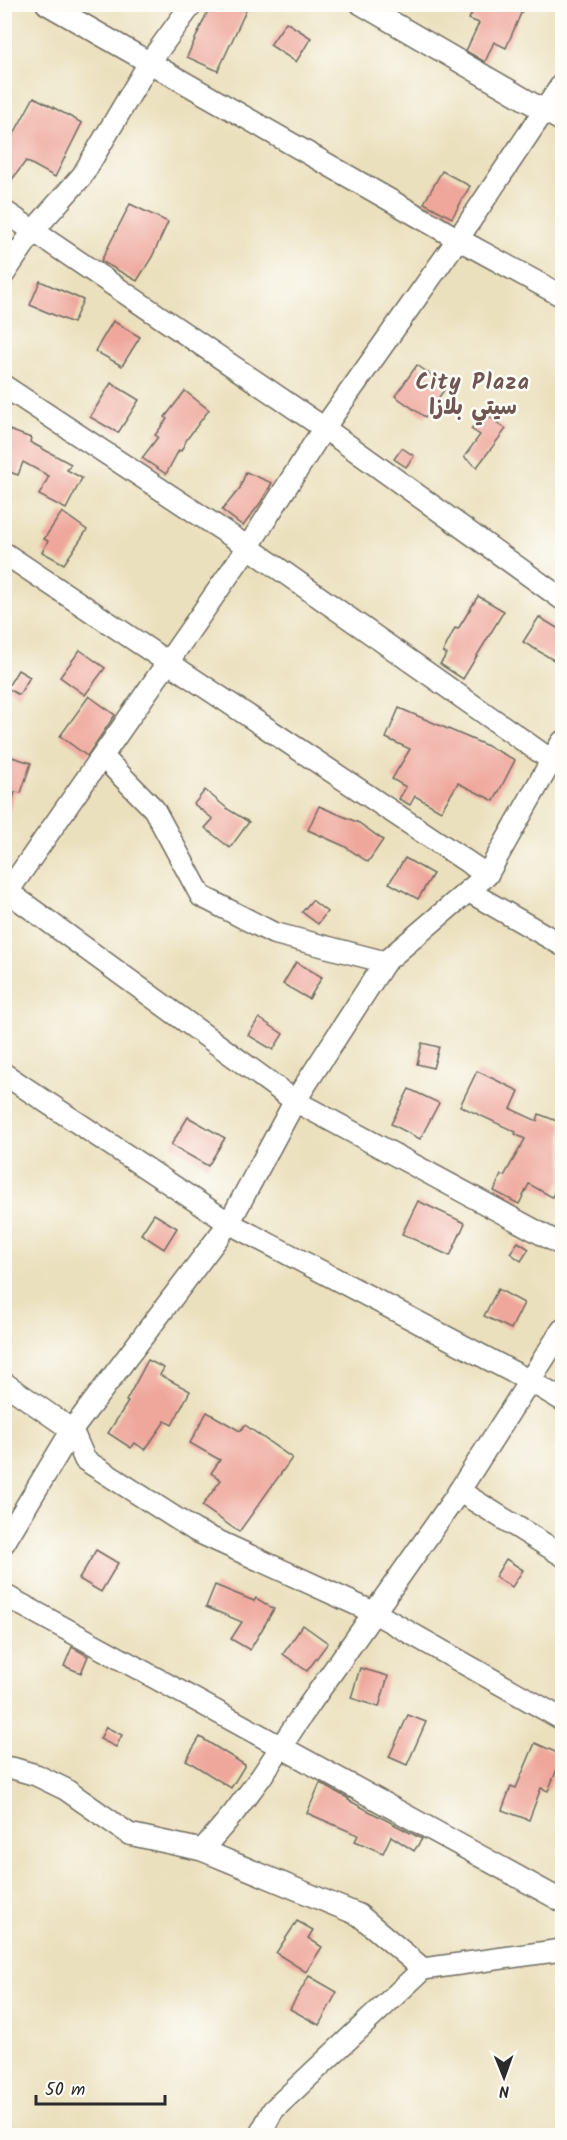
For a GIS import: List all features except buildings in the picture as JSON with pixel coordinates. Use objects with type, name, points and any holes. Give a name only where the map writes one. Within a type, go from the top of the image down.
[{"type":"street","points":[[47,4],[562,296]]},
{"type":"street","points":[[4,274],[34,230],[82,176],[149,63],[192,4]]},
{"type":"street","points":[[361,4],[554,116]]},
{"type":"street","points":[[562,84],[554,116],[458,239],[324,428],[248,547],[103,757],[6,892],[295,1101],[562,1245]]},
{"type":"street","points":[[4,211],[324,428],[562,599]]},
{"type":"street","points":[[4,386],[248,547],[557,764]]},
{"type":"street","points":[[4,553],[488,875]]},
{"type":"street","points":[[4,1543],[72,1430],[229,1223],[295,1101],[385,962],[488,875],[557,764],[562,742]]},
{"type":"street","points":[[103,757],[154,809],[201,896],[273,933],[385,962]]},
{"type":"street","points":[[468,891],[562,945]]},
{"type":"street","points":[[4,1074],[229,1223],[562,1400]]},
{"type":"street","points":[[202,1850],[261,1777],[375,1613],[459,1491],[562,1330]]},
{"type":"street","points":[[4,1383],[72,1430],[85,1460],[196,1531],[375,1613],[562,1719]]},
{"type":"street","points":[[459,1491],[562,1555]]},
{"type":"street","points":[[4,1595],[562,1901]]},
{"type":"street","points":[[4,1768],[36,1775],[65,1789],[129,1834],[202,1850],[359,1915],[423,1970]]},
{"type":"street","points":[[259,2136],[273,2110],[423,1970],[562,1950]]},
{"type":"district","name":"City Plaza سيتي بلازا","points":[[473,394]]}]
